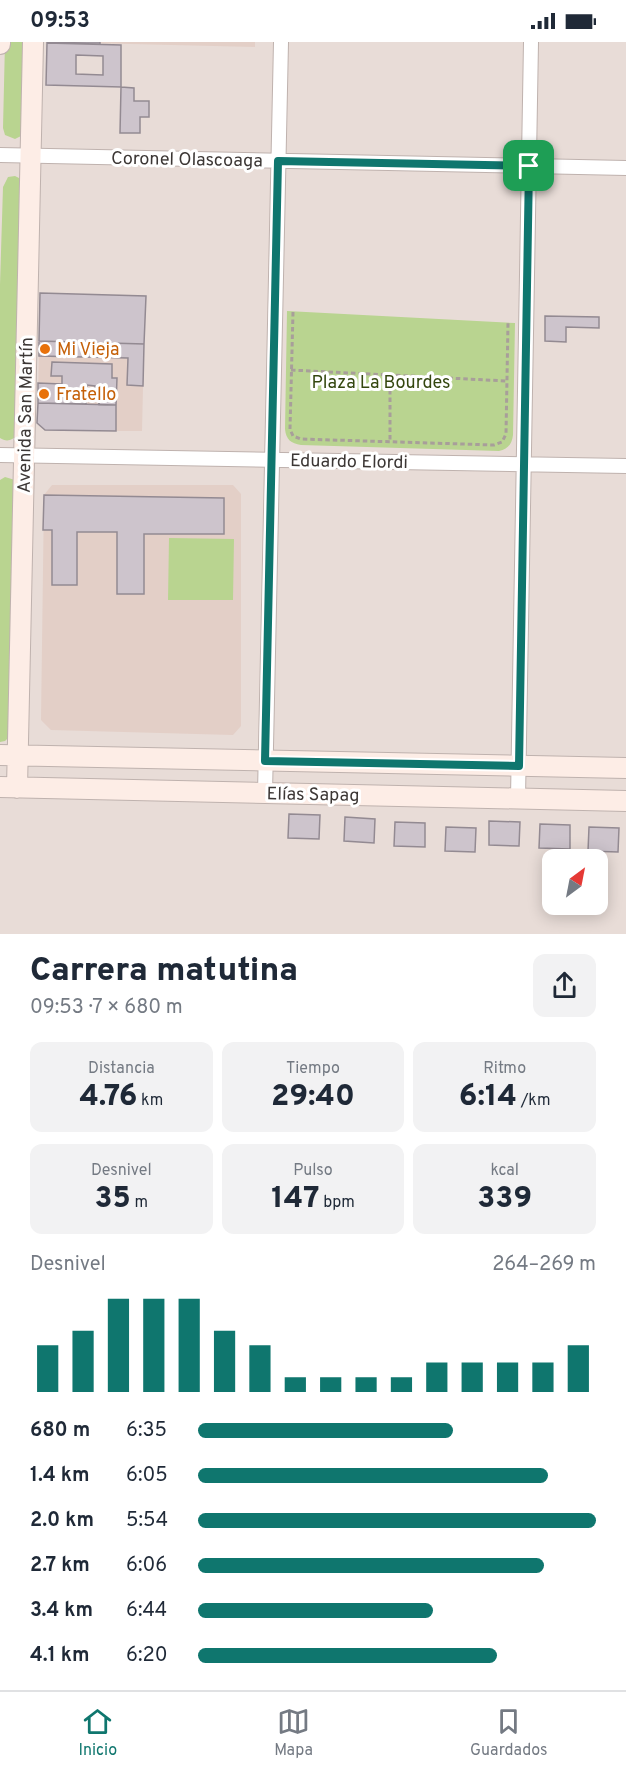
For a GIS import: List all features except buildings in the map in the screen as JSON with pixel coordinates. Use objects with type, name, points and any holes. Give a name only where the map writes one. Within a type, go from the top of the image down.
[{"type":"street","name":"Avenida San Martín","points":[[8,787],[24,455],[33,42]]},
{"type":"street","points":[[264,793],[281,42]]},
{"type":"street","points":[[518,798],[531,42]]},
{"type":"street","name":"Coronel Olascoaga","points":[[0,155],[626,168]]},
{"type":"street","name":"Eduardo Elordi","points":[[0,455],[626,466]]},
{"type":"street","name":"Elías Sapag","points":[[9,755],[626,768]]},
{"type":"street","name":"Elías Sapag","points":[[8,787],[626,801]]},
{"type":"path","points":[[293,312],[290,429],[293,436],[301,440],[499,444],[506,434],[508,323]]},
{"type":"path","points":[[291,370],[507,381]]},
{"type":"path","points":[[390,375],[390,442]]},
{"type":"shaded area","points":[[47,42],[255,42],[255,47]]},
{"type":"shaded area","points":[[39,341],[144,344],[142,431],[116,431],[116,405],[38,403]]},
{"type":"shaded area","points":[[52,485],[233,485],[241,494],[241,726],[233,735],[51,730],[41,720],[44,495]]},
{"type":"green space","points":[[5,42],[27,42],[21,136],[15,139],[5,135],[3,128]]},
{"type":"green space","points":[[15,176],[21,179],[17,435],[7,440],[0,438],[0,285],[3,187],[8,177]]},
{"type":"green space","name":"Plaza La Bourdes","points":[[287,311],[515,323],[511,443],[499,451],[301,445],[292,442],[285,429]]},
{"type":"green space","points":[[5,477],[15,480],[10,736],[0,742],[0,480]]},
{"type":"green space","points":[[169,538],[234,539],[233,600],[168,600]]},
{"type":"place","name":"Mi Vieja","points":[[45,349]]},
{"type":"place","name":"Fratello","points":[[44,394]]},
{"type":"route","points":[[278,161],[529,166],[519,766],[265,761],[278,161]]}]
